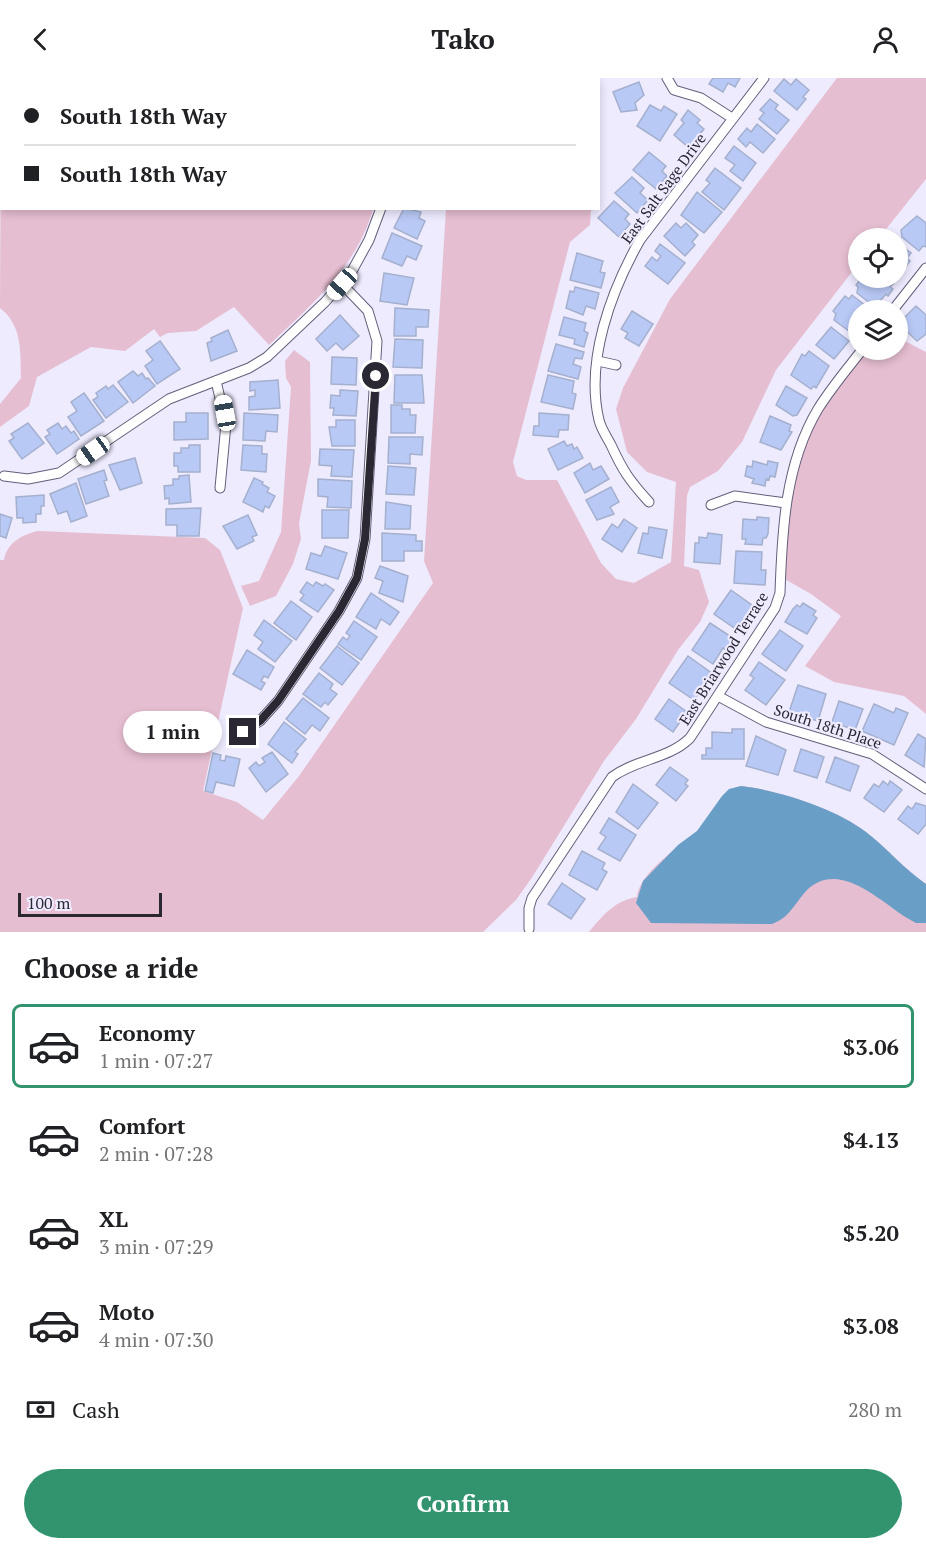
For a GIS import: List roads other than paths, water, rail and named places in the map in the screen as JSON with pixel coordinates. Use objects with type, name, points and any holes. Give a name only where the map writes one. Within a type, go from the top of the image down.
[{"type":"street","name":"East Salt Sage Drive","points":[[649,501],[621,470],[595,424],[597,361],[609,311],[626,265],[640,240],[765,78]]},
{"type":"street","points":[[668,82],[674,90],[701,98],[732,118]]},
{"type":"street","points":[[4,476],[28,479],[59,473],[169,399],[249,368],[267,357],[342,284],[369,240],[380,210]]},
{"type":"street","points":[[901,300],[926,268]]},
{"type":"street","points":[[243,732],[268,713],[339,611],[352,588],[364,554],[377,340],[368,311],[342,284]]},
{"type":"street","name":"East Briarwood Terrace","points":[[529,928],[529,908],[532,898],[612,777],[630,766],[683,745],[718,696],[779,600],[786,504],[792,474],[810,424],[831,390],[854,360]]},
{"type":"street","points":[[597,361],[616,365]]},
{"type":"street","points":[[216,381],[226,424],[220,488]]},
{"type":"street","points":[[711,505],[735,496],[786,504]]},
{"type":"street","name":"South 18th Place","points":[[718,696],[766,722],[872,754],[926,789]]},
{"type":"water","points":[[741,786],[789,796],[823,808],[866,832],[926,884],[926,923],[916,923],[859,886],[833,879],[820,881],[808,889],[784,917],[772,924],[651,923],[636,903],[643,881],[678,845],[697,831],[729,789]]}]
